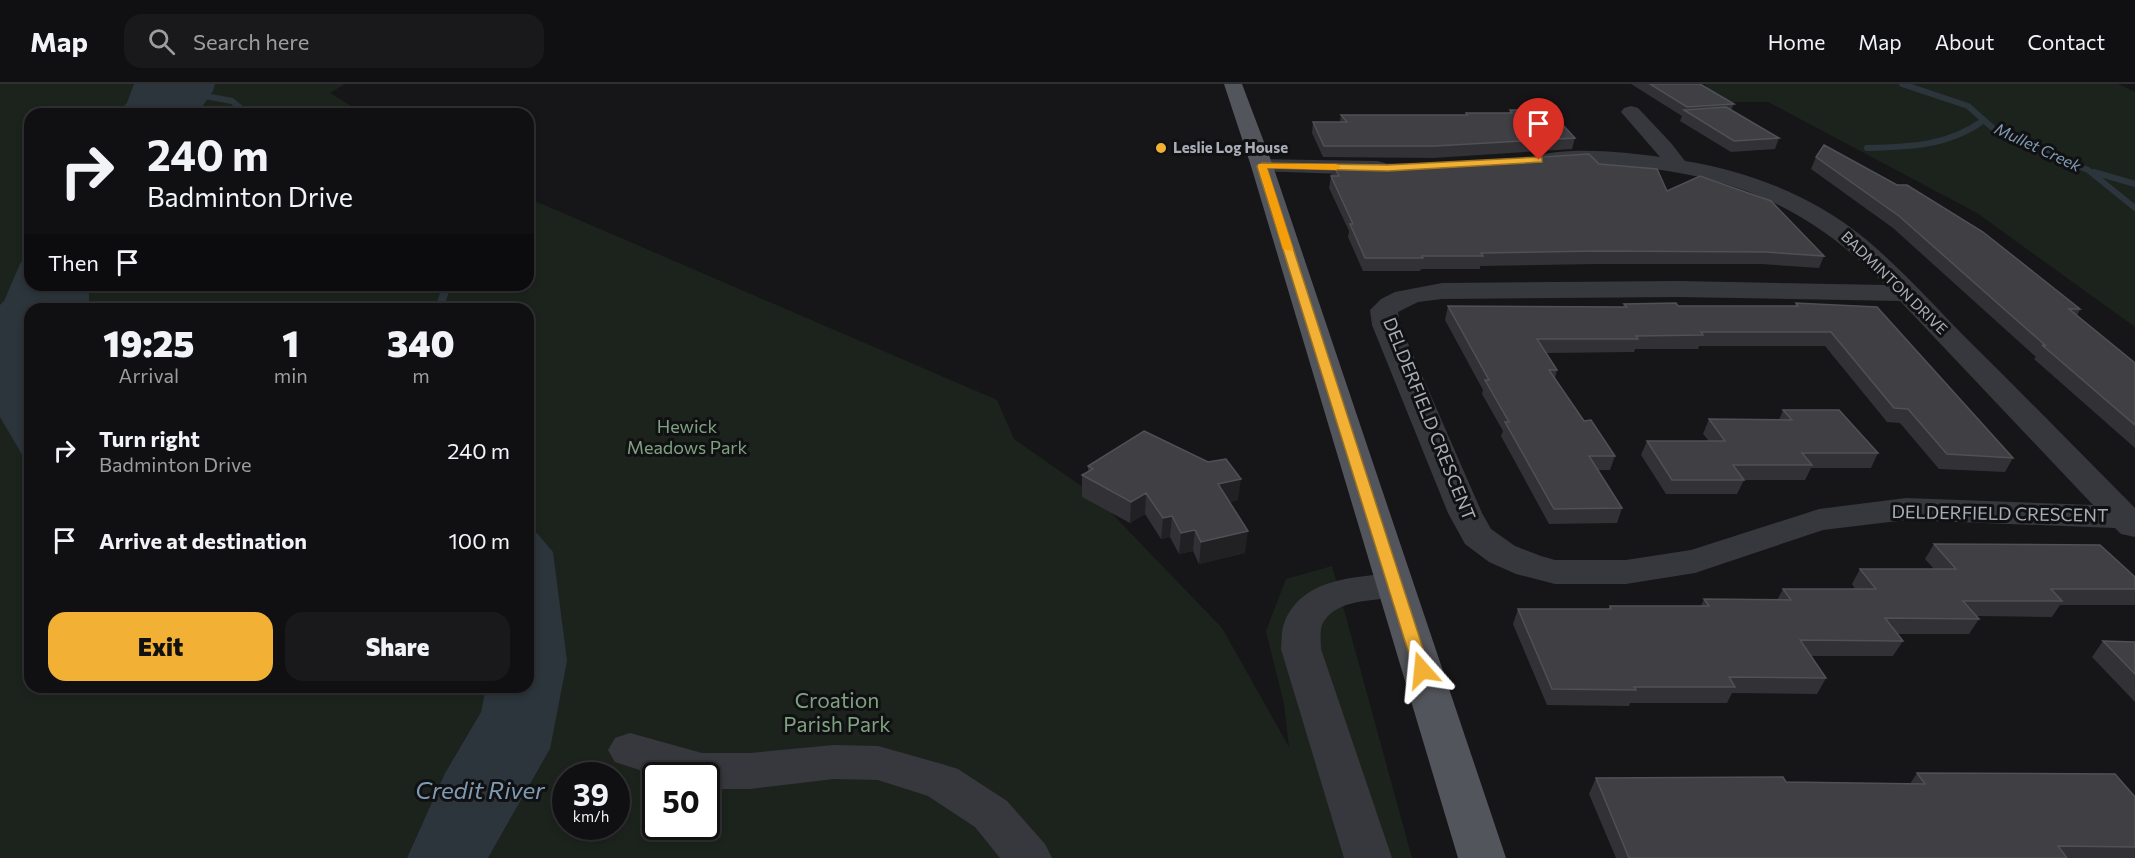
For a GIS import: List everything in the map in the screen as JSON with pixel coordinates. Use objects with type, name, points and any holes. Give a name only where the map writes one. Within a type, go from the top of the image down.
[{"type":"main road","points":[[1233,84],[1262,166],[1482,858]]},
{"type":"street","points":[[1631,112],[1664,147],[1676,164]]},
{"type":"street","name":"BADMINTON DRIVE","points":[[1524,161],[1581,158],[1676,164],[1749,184],[1792,201],[1820,217],[1845,234],[1907,293],[2130,523]]},
{"type":"street","points":[[1262,166],[1399,168]]},
{"type":"street","name":"DELDERFIELD CRESCENT","points":[[1907,293],[1678,289],[1442,291],[1407,295],[1394,301],[1384,310],[1386,325],[1465,513],[1478,536],[1502,554],[1529,565],[1555,572],[1626,572],[1695,561],[1819,520],[1906,509],[2130,523]]},
{"type":"street","points":[[1368,858],[1302,649],[1303,623],[1315,604],[1341,593],[1395,586]]},
{"type":"street","points":[[630,750],[702,771],[750,771],[834,762],[878,764],[942,782],[991,814],[1028,858]]},
{"type":"green space","points":[[0,84],[345,84],[330,93],[354,108],[24,108],[24,291],[534,291],[534,201],[997,400],[1014,439],[1094,495],[1222,628],[1289,747],[1284,704],[1266,631],[1286,579],[1332,566],[1412,858],[488,858],[550,749],[534,676],[534,303],[24,303],[24,693],[485,693],[481,712],[445,773],[407,858],[0,858]]},
{"type":"green space","points":[[1705,84],[2118,84],[2135,92],[2135,327],[1977,213],[1768,102],[1714,102]]},
{"type":"water","points":[[134,84],[215,84],[201,108],[122,108],[127,103]]},
{"type":"water","points":[[24,259],[24,291],[89,291],[89,303],[24,303],[24,458],[0,417],[0,305],[4,301]]},
{"type":"water","name":"Credit River","points":[[534,530],[553,552],[567,661],[550,749],[488,858],[407,858],[445,773],[481,712],[485,693],[534,693]]},
{"type":"building","points":[[1650,84],[1700,84],[1734,104],[1687,107]]},
{"type":"building","points":[[1726,107],[1779,138],[1734,141],[1684,110]]},
{"type":"building","points":[[1510,110],[1549,110],[1575,138],[1435,146],[1324,146],[1313,122],[1347,122],[1341,115],[1467,115],[1466,113],[1512,113]]},
{"type":"building","points":[[1824,145],[1897,185],[1907,185],[1983,232],[2080,309],[2069,309],[2135,363],[2135,425],[1899,216],[1816,157]]},
{"type":"building","points":[[1589,154],[1599,164],[1657,169],[1667,191],[1700,176],[1771,201],[1824,256],[1765,252],[1600,251],[1365,258],[1350,224],[1353,224],[1331,176],[1339,176],[1333,165],[1437,164]]},
{"type":"building","points":[[1676,303],[1678,306],[1798,306],[1796,303],[1877,307],[2013,458],[1947,454],[1908,409],[1894,408],[1831,332],[1701,332],[1703,335],[1636,336],[1638,339],[1537,339],[1557,370],[1549,370],[1584,421],[1591,420],[1615,456],[1589,456],[1622,508],[1554,509],[1505,422],[1509,422],[1485,380],[1489,380],[1448,306],[1627,307],[1624,304]]},
{"type":"building","points":[[1783,410],[1839,410],[1878,453],[1802,453],[1812,465],[1733,465],[1744,480],[1672,480],[1647,441],[1725,441],[1709,419],[1792,420]]},
{"type":"building","points":[[1144,431],[1208,462],[1226,459],[1241,479],[1218,484],[1248,531],[1201,542],[1195,530],[1181,533],[1172,516],[1163,518],[1146,493],[1131,502],[1082,475],[1093,469],[1088,466]]},
{"type":"building","points":[[1934,544],[2100,545],[2135,577],[2135,589],[2051,589],[2062,601],[1963,601],[1979,619],[1885,618],[1903,641],[1800,640],[1826,678],[1729,677],[1735,687],[1634,687],[1636,690],[1552,689],[1518,609],[1709,606],[1704,599],[1791,600],[1783,589],[1876,589],[1860,569],[1956,569]]},
{"type":"building","points":[[2103,641],[2135,642],[2135,674]]},
{"type":"building","points":[[1917,773],[2115,774],[2135,797],[2135,847],[2058,846],[2067,858],[1629,858],[1596,778],[1783,777],[1786,782],[1925,784]]},
{"type":"waterway","name":"Mullet Creek","points":[[1902,84],[1968,106],[1984,120]]},
{"type":"waterway","points":[[200,95],[232,101],[241,108]]},
{"type":"waterway","points":[[1867,148],[1913,146],[1943,140],[1971,129],[1984,120]]},
{"type":"waterway","name":"Mullet Creek","points":[[1984,120],[1995,130],[2088,170],[2135,208]]},
{"type":"waterway","points":[[2094,172],[2135,184]]},
{"type":"waterway","points":[[441,303],[445,291]]},
{"type":"slow traffic","points":[[1288,249],[1262,166],[1336,167]]},
{"type":"place","name":"Leslie Log House","points":[[1161,148]]},
{"type":"route","points":[[1422,670],[1262,166],[1388,168],[1539,160]]},
{"type":"park label","name":"Hewick Meadows Park","points":[[687,437]]},
{"type":"park label","name":"Croation Parish Park","points":[[837,713]]}]
